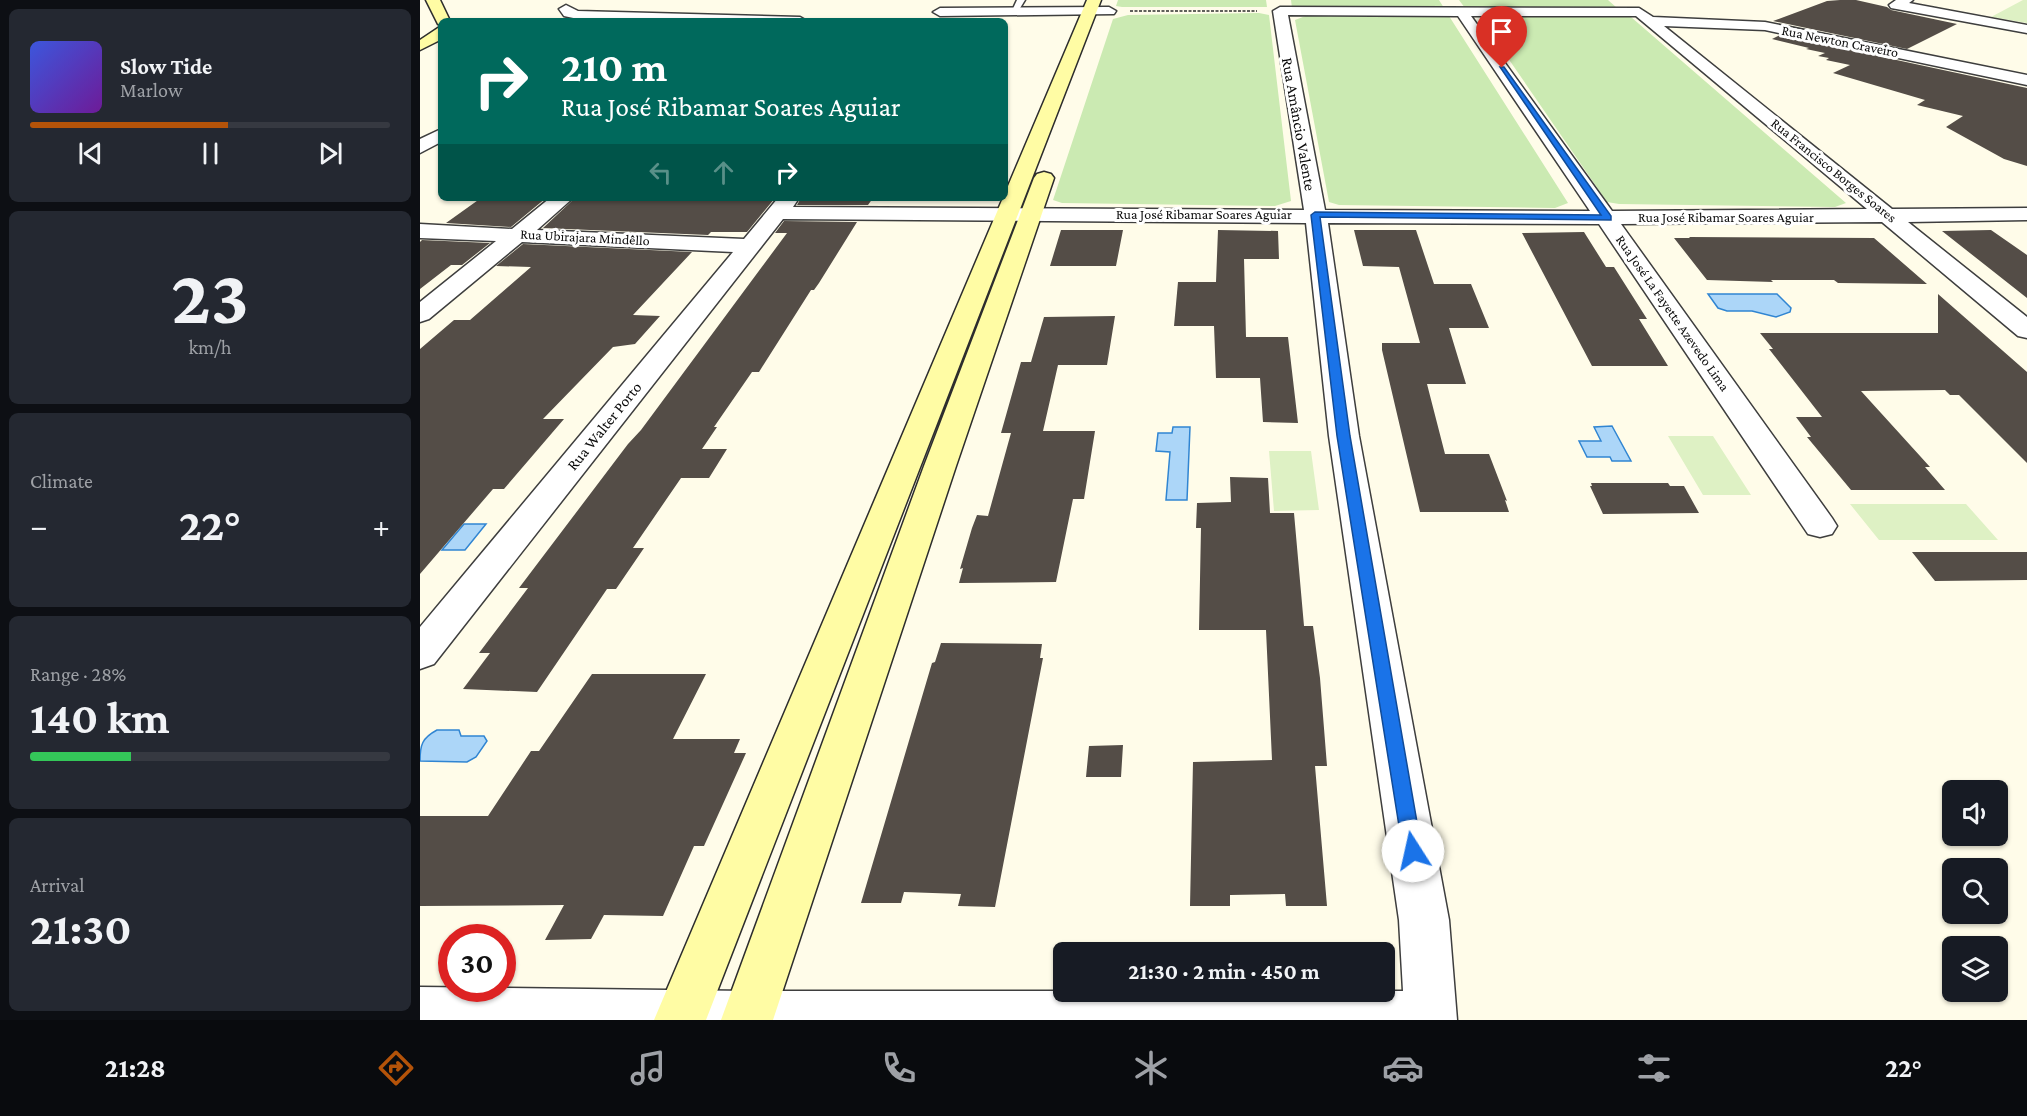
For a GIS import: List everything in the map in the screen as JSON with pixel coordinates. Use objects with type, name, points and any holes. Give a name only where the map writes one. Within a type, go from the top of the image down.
[{"type":"main road","points":[[433,0],[442,18]]},
{"type":"main road","points":[[681,1018],[904,464],[1018,214],[1101,6]]},
{"type":"main road","points":[[420,46],[438,34]]},
{"type":"main road","points":[[747,1019],[940,466],[1018,214]]},
{"type":"main road","points":[[904,464],[940,466]]},
{"type":"street","points":[[935,16],[949,0]]},
{"type":"street","points":[[1905,0],[1896,5],[2027,29]]},
{"type":"street","points":[[636,18],[656,5]]},
{"type":"street","points":[[935,16],[1018,6],[1101,6]]},
{"type":"street","points":[[566,9],[569,13],[578,15],[620,18]]},
{"type":"street","name":"Rua Newton Craveiro","points":[[1280,11],[1645,16],[1756,24],[2027,81]]},
{"type":"street","name":"Rua Amâncio Valente","points":[[1280,11],[1315,215],[1344,436],[1424,920],[1430,1018]]},
{"type":"street","name":"Rua José La Fayette Azevedo Lima","points":[[1462,12],[1608,218],[1820,526]]},
{"type":"street","name":"Rua Francisco Borges Soares","points":[[1645,16],[2027,330]]},
{"type":"street","points":[[1917,57],[1937,47]]},
{"type":"street","points":[[420,147],[438,136]]},
{"type":"street","points":[[420,314],[559,201]]},
{"type":"street","name":"Rua José Ribamar Soares Aguiar","points":[[784,205],[1018,214],[1608,218],[2027,214]]},
{"type":"street","name":"Rua Walter Porto","points":[[420,654],[784,205]]},
{"type":"street","name":"Rua Ubirajara Mindêllo","points":[[420,231],[749,246]]},
{"type":"street","points":[[420,1013],[747,1019],[1430,1018]]},
{"type":"path","points":[[1101,6],[1280,11]]},
{"type":"green space","points":[[1118,0],[1266,0],[1267,7],[1122,7],[1116,6]]},
{"type":"green space","points":[[1291,0],[1439,0],[1444,8],[1292,8]]},
{"type":"green space","points":[[1459,0],[1608,0],[1617,8],[1465,8]]},
{"type":"green space","points":[[2027,0],[2027,23],[1991,17]]},
{"type":"green space","points":[[1259,13],[1269,15],[1291,201],[1275,206],[1062,203],[1053,200],[1113,19],[1128,15]]},
{"type":"green space","points":[[1438,14],[1449,16],[1568,203],[1555,208],[1339,205],[1329,202],[1295,20],[1308,15]]},
{"type":"green space","points":[[1479,16],[1631,17],[1846,203],[1835,207],[1607,202]]},
{"type":"green space","points":[[1668,436],[1713,436],[1751,495],[1703,495]]},
{"type":"green space","points":[[1269,451],[1311,451],[1319,510],[1274,511]]},
{"type":"green space","points":[[1850,504],[1966,504],[1998,540],[1879,540]]},
{"type":"water","points":[[1708,294],[1777,294],[1791,308],[1790,312],[1776,317],[1752,311],[1727,311],[1718,308]]},
{"type":"water","points":[[1612,426],[1631,461],[1612,461],[1610,457],[1587,457],[1579,441],[1601,441],[1594,427]]},
{"type":"water","points":[[1173,427],[1190,427],[1187,500],[1166,500],[1170,452],[1156,451],[1158,433],[1172,433]]},
{"type":"water","points":[[464,524],[486,524],[465,550],[442,550]]},
{"type":"water","points":[[437,730],[459,730],[461,736],[484,736],[487,741],[476,757],[467,762],[420,761],[423,742]]},
{"type":"building","points":[[1856,0],[1957,24],[1907,49],[1773,21],[1827,1]]},
{"type":"building","points":[[1780,35],[2027,88],[2027,166],[2004,159],[1946,127],[1963,116],[1917,105],[1925,100],[1833,73],[1850,65],[1818,56],[1825,53],[1772,39]]},
{"type":"building","points":[[477,201],[542,201],[511,227],[446,223]]},
{"type":"building","points":[[572,201],[773,201],[747,232],[711,232],[708,235],[543,228]]},
{"type":"building","points":[[799,201],[871,201],[868,205],[797,205]]},
{"type":"building","points":[[784,221],[857,222],[759,372],[752,372],[714,427],[717,427],[702,449],[727,449],[709,478],[681,478],[633,548],[644,548],[616,589],[607,589],[537,692],[463,689],[490,653],[479,653],[528,588],[519,588],[641,430],[787,233],[775,233]]},
{"type":"building","points":[[1061,230],[1123,230],[1116,266],[1050,266]]},
{"type":"building","points":[[1218,230],[1278,231],[1279,259],[1244,259],[1246,337],[1288,337],[1298,423],[1263,422],[1260,378],[1216,378],[1214,326],[1174,326],[1178,282],[1216,282]]},
{"type":"building","points":[[1354,230],[1416,230],[1434,284],[1471,284],[1489,328],[1449,328],[1466,384],[1427,384],[1445,454],[1489,454],[1509,512],[1420,512],[1382,343],[1420,343],[1399,267],[1363,266]]},
{"type":"building","points":[[1991,230],[2027,255],[2027,298],[1942,231]]},
{"type":"building","points":[[1584,232],[1606,267],[1614,267],[1647,319],[1639,319],[1668,366],[1592,366],[1522,233]]},
{"type":"building","points":[[1674,238],[1874,238],[1927,284],[1838,283],[1834,280],[1771,280],[1773,282],[1707,280]]},
{"type":"building","points":[[422,240],[490,243],[462,265],[451,265],[420,289],[420,242]]},
{"type":"building","points":[[523,244],[692,252],[633,315],[660,316],[635,344],[613,347],[543,419],[564,419],[504,489],[493,489],[420,574],[420,349],[454,320],[470,320],[531,267],[496,266]]},
{"type":"building","points":[[1938,294],[2027,372],[2027,463],[1959,395],[1950,395],[1945,390],[1861,391],[1930,467],[1925,467],[1945,490],[1851,490],[1807,437],[1811,437],[1796,417],[1822,417],[1769,349],[1773,349],[1760,333],[1938,333]]},
{"type":"building","points":[[1115,316],[1107,365],[1058,365],[1043,431],[1095,431],[1084,499],[1073,499],[1056,582],[959,583],[963,568],[960,569],[977,515],[988,516],[1011,433],[1001,433],[1021,362],[1031,362],[1044,317]]},
{"type":"building","points":[[1230,477],[1268,478],[1270,513],[1294,513],[1304,626],[1313,626],[1320,678],[1327,766],[1315,766],[1327,906],[1286,906],[1285,894],[1230,895],[1230,906],[1190,906],[1193,762],[1272,760],[1266,630],[1199,630],[1201,528],[1196,528],[1197,503],[1231,502]]},
{"type":"building","points":[[1591,483],[1668,483],[1670,486],[1684,486],[1699,513],[1603,514],[1590,486],[1592,486]]},
{"type":"building","points":[[1912,552],[2027,552],[2027,580],[1935,581]]},
{"type":"building","points":[[941,643],[1042,644],[1040,658],[1043,658],[995,907],[958,906],[961,894],[904,892],[901,903],[861,903],[932,663],[935,662]]},
{"type":"building","points":[[592,674],[706,674],[673,739],[740,739],[734,753],[746,753],[704,846],[694,846],[663,916],[604,915],[591,939],[545,940],[564,905],[420,906],[420,816],[488,816],[531,751],[539,751]]},
{"type":"building","points":[[1123,745],[1121,777],[1086,777],[1089,746]]},
{"type":"route","points":[[1413,851],[1344,436],[1315,215],[1608,218],[1502,68]]}]
